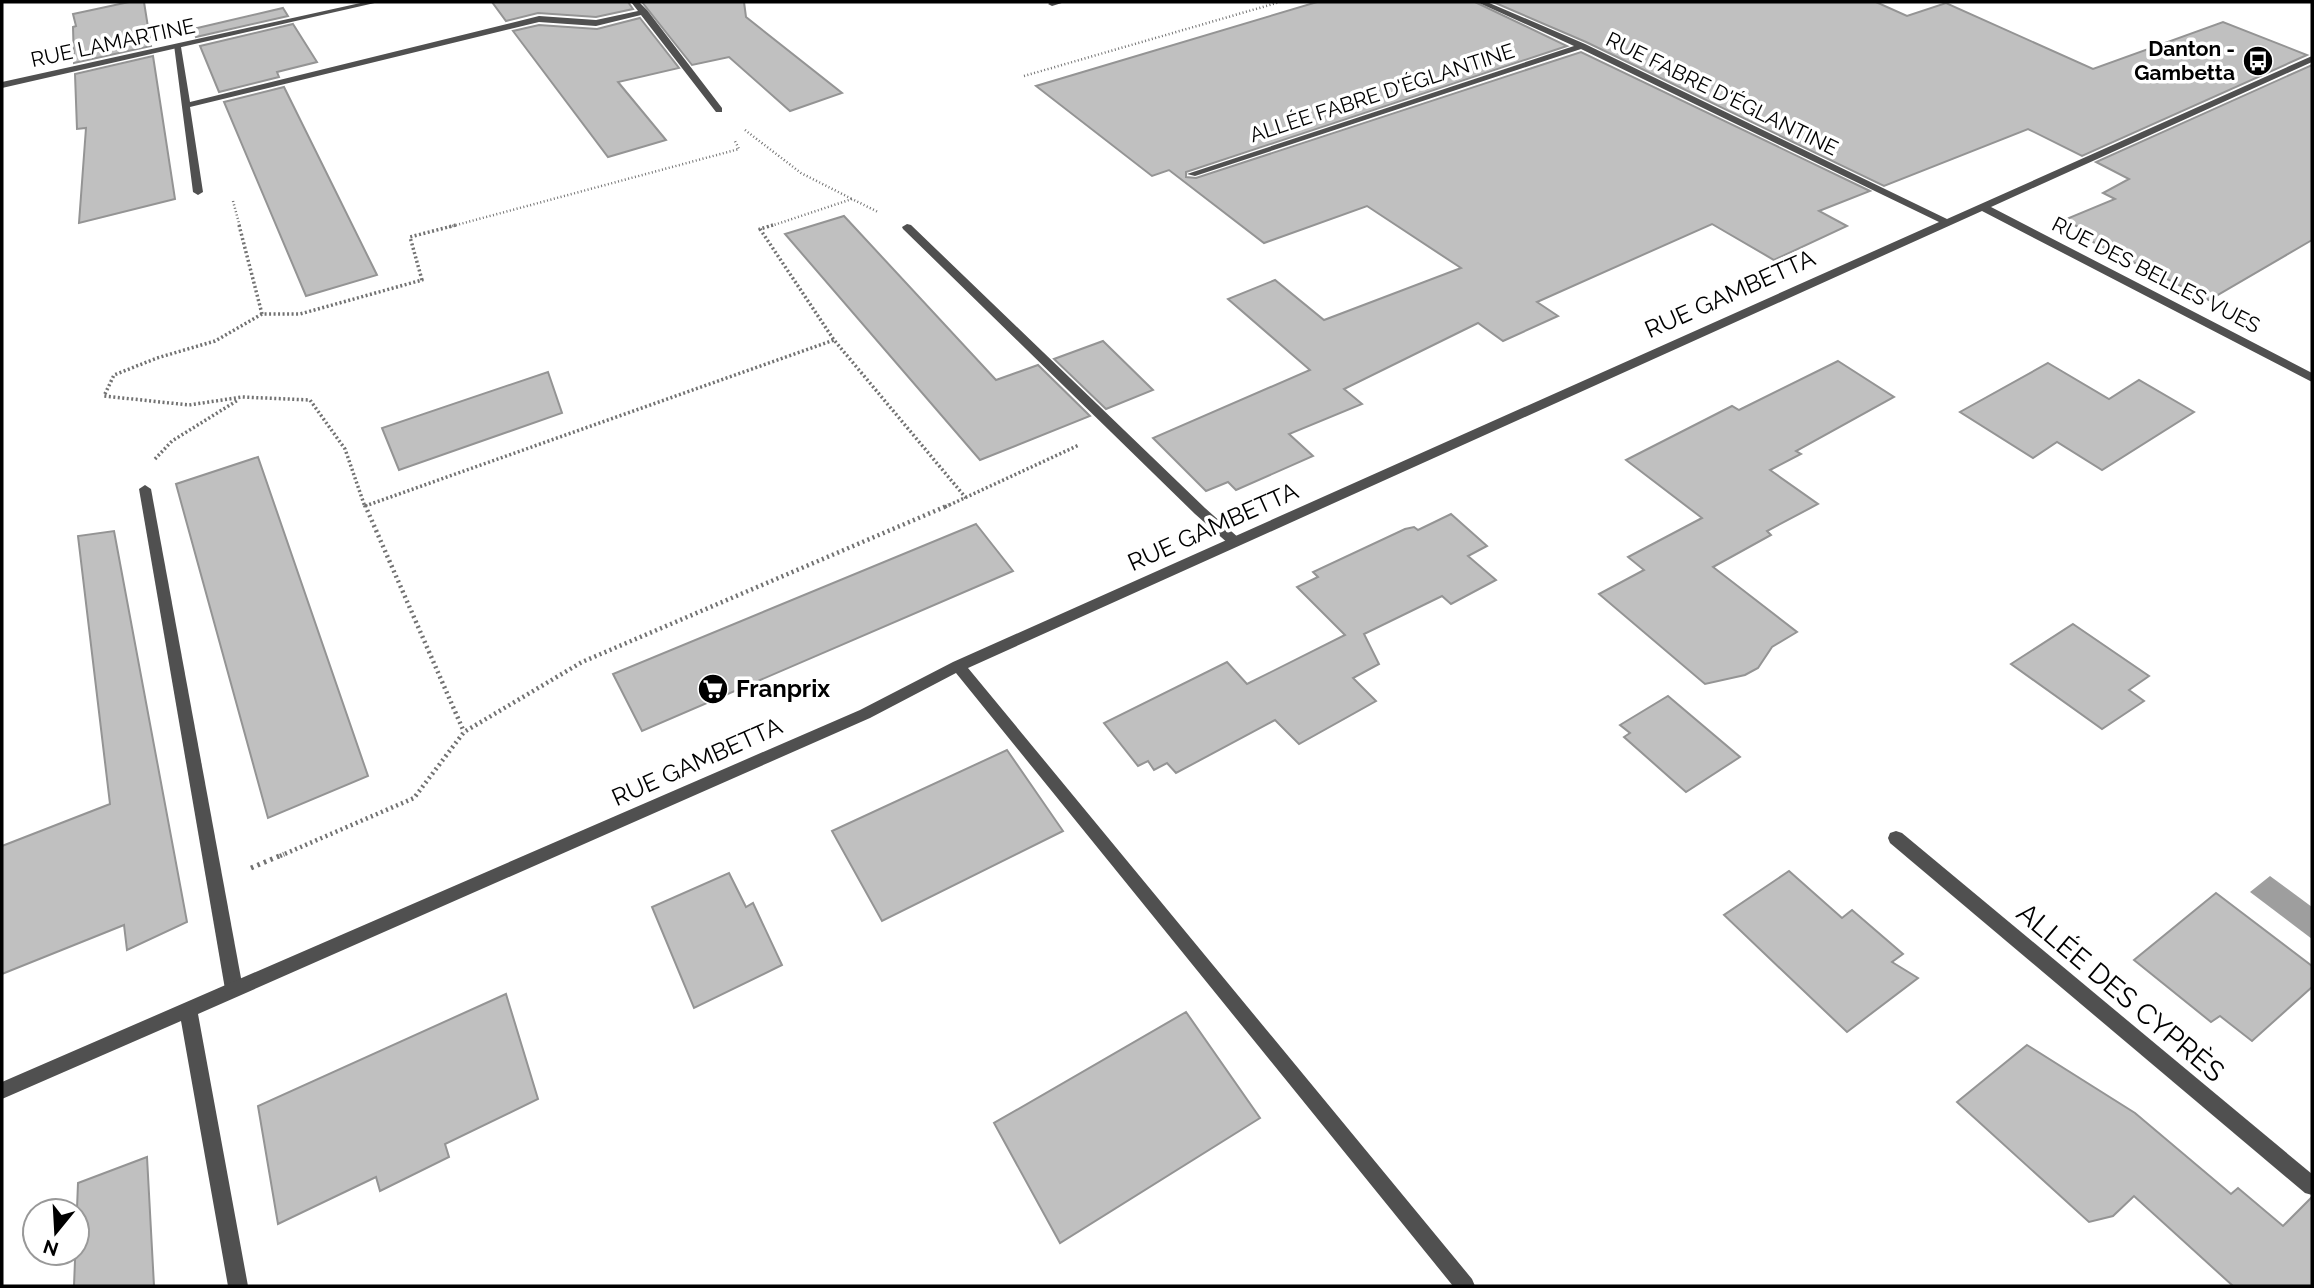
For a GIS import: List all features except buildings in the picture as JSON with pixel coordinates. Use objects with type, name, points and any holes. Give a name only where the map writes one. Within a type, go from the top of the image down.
[{"type":"street","name":"RUE LAMARTINE","points":[[2,86],[375,2]]},
{"type":"street","points":[[635,2],[719,110]]},
{"type":"street","name":"RUE FABRE D'ÉGLANTINE","points":[[1481,2],[1582,46],[1946,222]]},
{"type":"street","points":[[185,106],[539,19],[596,23],[644,12]]},
{"type":"street","name":"ALLÉE FABRE D'ÉGLANTINE","points":[[1192,174],[1582,46]]},
{"type":"street","points":[[177,47],[198,192]]},
{"type":"street","name":"RUE GAMBETTA","points":[[2,1091],[865,713],[958,666],[2312,59]]},
{"type":"street","name":"RUE DES BELLES VUES","points":[[1981,206],[2312,378]]},
{"type":"street","points":[[907,227],[1235,542]]},
{"type":"street","points":[[145,489],[234,989]]},
{"type":"street","points":[[958,666],[1465,1286]]},
{"type":"street","name":"ALLÉE DES CYPRÈS","points":[[1896,838],[2312,1186]]},
{"type":"street","points":[[188,1009],[238,1286]]},
{"type":"path","points":[[1024,76],[1280,2]]},
{"type":"path","points":[[719,110],[801,173],[907,227]]},
{"type":"path","points":[[464,732],[365,506],[359,481],[332,425],[310,400],[242,397],[189,405],[104,396],[114,375],[157,358],[215,341],[262,314],[300,314],[422,280],[410,237],[738,149],[719,110]]},
{"type":"path","points":[[852,199],[760,229],[834,340],[966,498]]},
{"type":"path","points":[[233,200],[262,314]]},
{"type":"path","points":[[365,506],[834,340]]},
{"type":"path","points":[[145,489],[149,465],[172,441],[242,397]]},
{"type":"path","points":[[215,884],[414,797],[464,732],[582,662],[966,498],[1117,428]]},
{"type":"shaded area","points":[[2270,876],[2312,907],[2312,939],[2250,892]]},
{"type":"place","name":"Danton - Gambetta","points":[[2258,61]]},
{"type":"place","name":"Franprix","points":[[713,689]]}]
